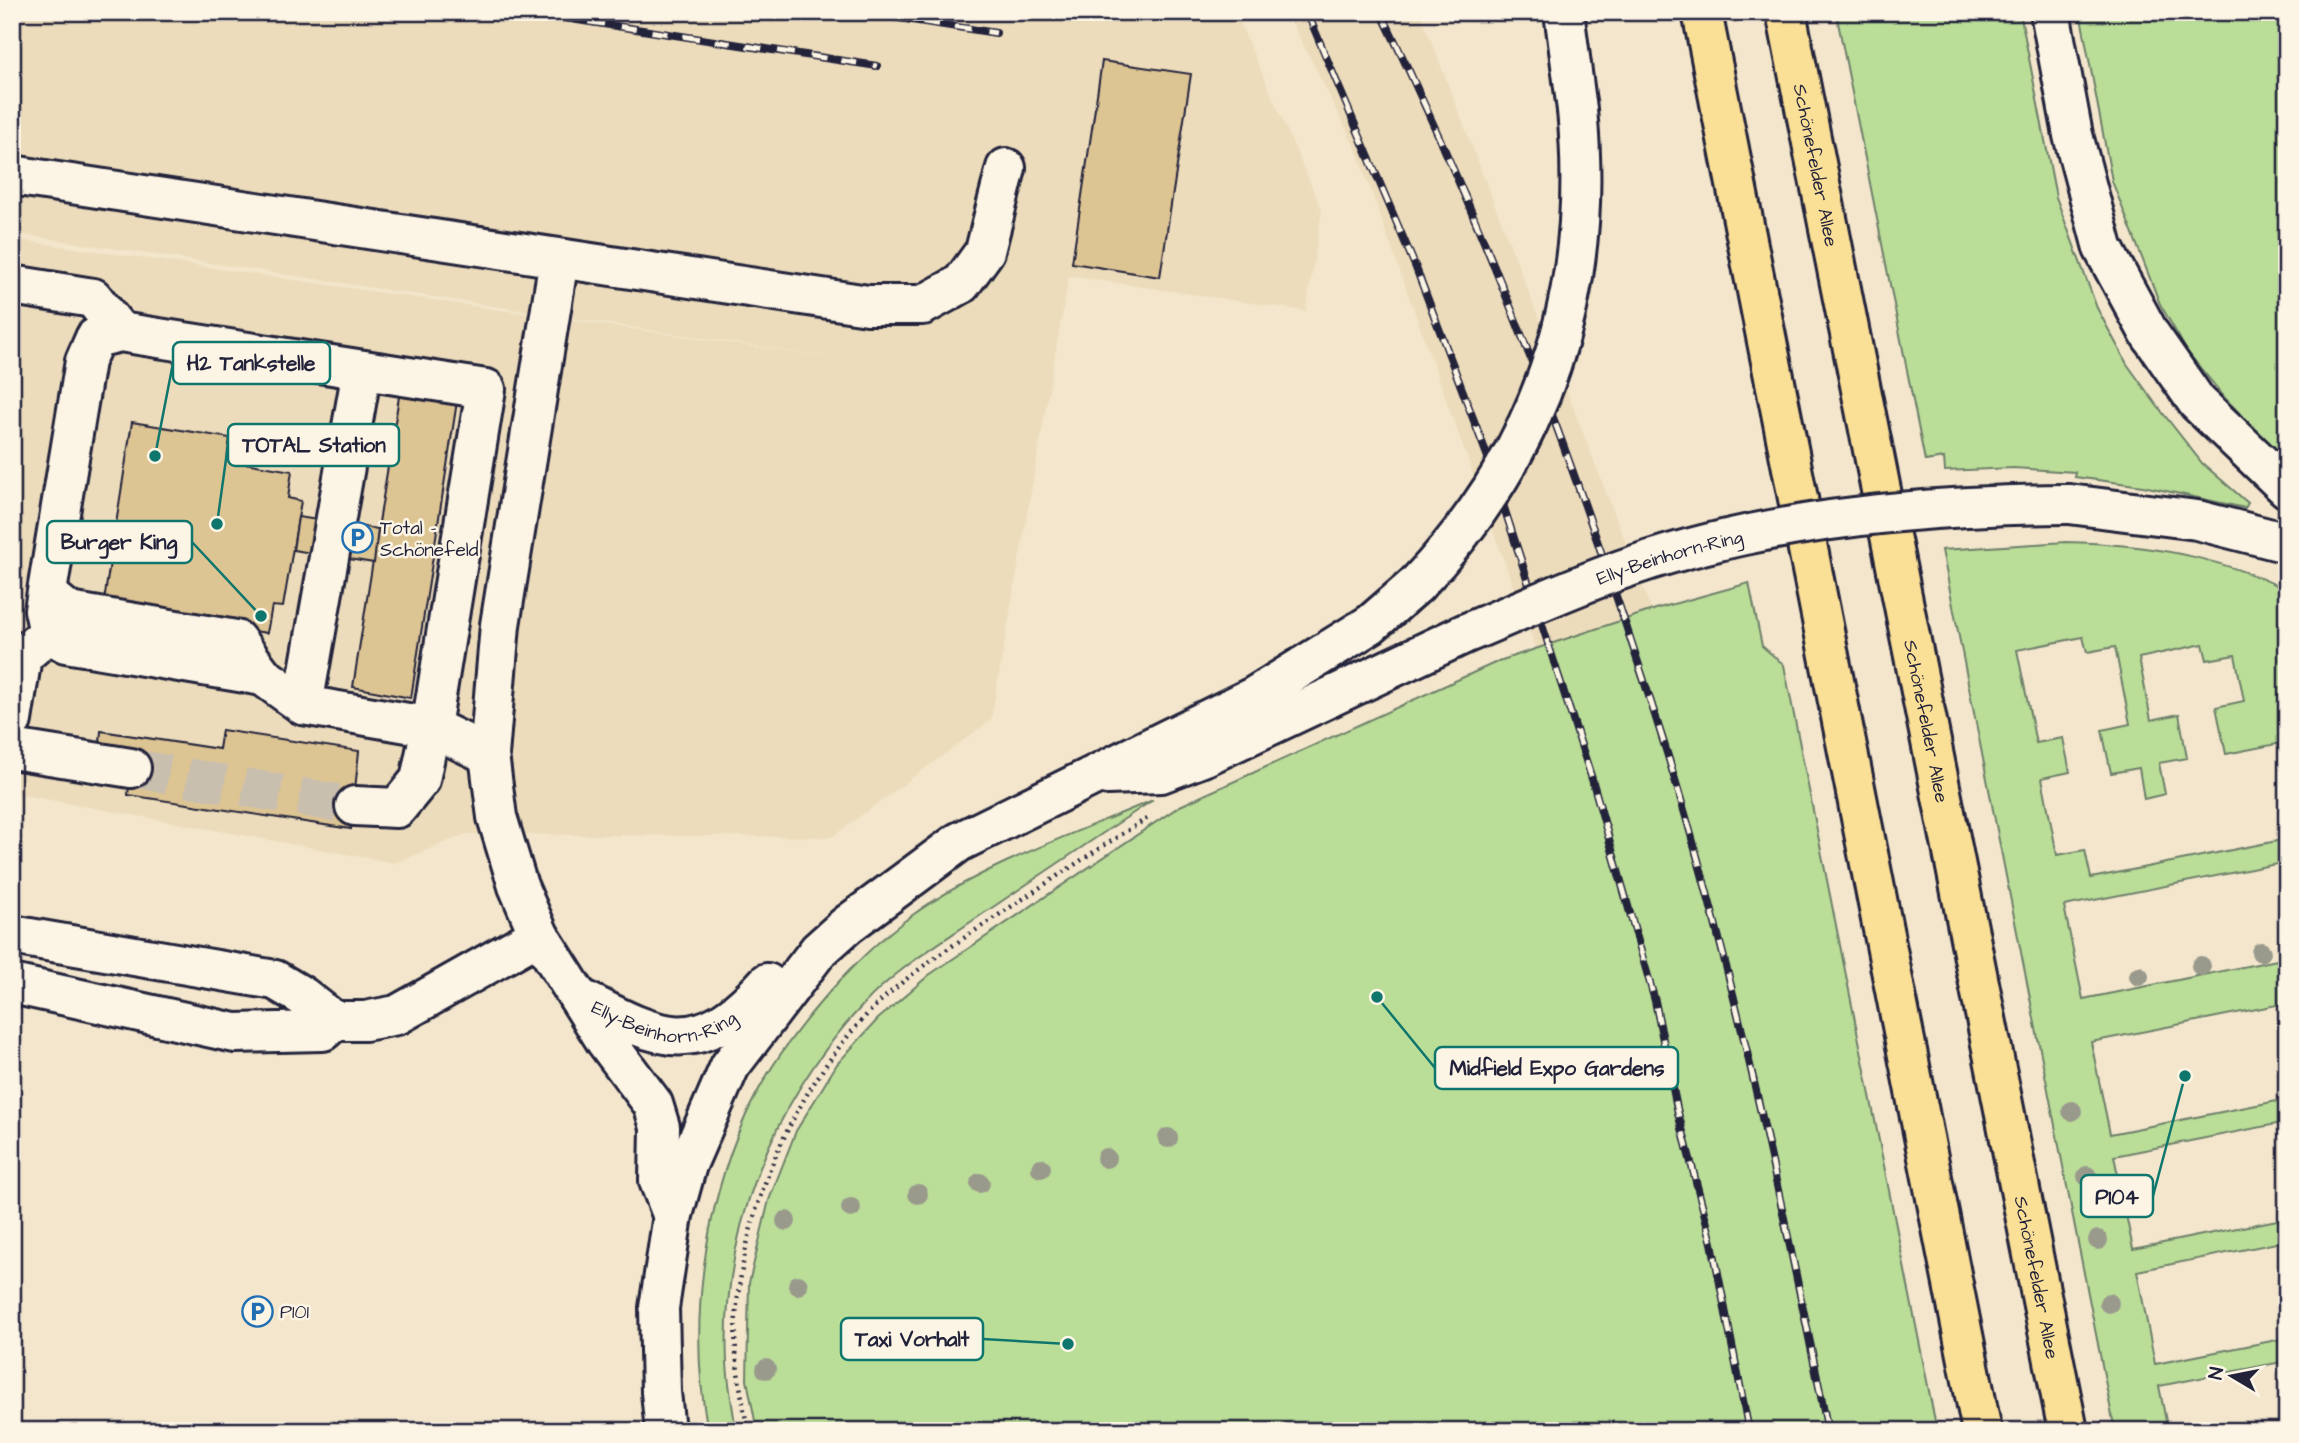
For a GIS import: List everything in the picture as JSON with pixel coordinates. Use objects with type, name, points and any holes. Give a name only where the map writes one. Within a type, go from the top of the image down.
[{"type":"highway","points":[[1702,12],[1982,1431]]},
{"type":"highway","name":"Schönefelder Allee","points":[[1786,12],[2068,1431]]},
{"type":"highway","points":[[1797,12],[1803,97]]},
{"type":"street","name":"Elly-Beinhorn-Ring","points":[[665,1431],[659,1308],[673,1216],[687,1165],[730,1066],[818,951],[847,925],[959,842],[1255,696],[1371,624],[1416,585],[1466,527],[1490,491],[1529,425],[1545,386],[1567,317],[1576,269],[1582,212],[1582,158],[1564,12]]},
{"type":"street","points":[[2050,12],[2073,135],[2103,248],[2150,333],[2197,402],[2287,488]]},
{"type":"street","points":[[12,175],[868,305],[923,305],[961,284],[985,251],[1006,168]]},
{"type":"street","name":"Elly-Beinhorn-Ring","points":[[559,259],[500,625],[489,755],[497,817],[518,886],[539,934],[576,996],[655,1034],[684,1037],[704,1034],[727,1022],[742,1009],[783,965],[818,951]]},
{"type":"street","points":[[12,285],[93,298],[120,332]]},
{"type":"street","points":[[262,676],[66,643],[49,633],[44,610],[85,362],[96,338],[120,332],[486,389],[420,780],[397,808],[355,806]]},
{"type":"street","points":[[303,705],[362,370]]},
{"type":"street","name":"Elly-Beinhorn-Ring","points":[[1091,776],[1161,773],[1205,756],[1464,634],[1634,565],[1739,537],[1909,510],[2069,504],[2197,520],[2287,543]]},
{"type":"street","points":[[47,594],[69,612],[236,640],[262,676],[303,705],[431,727],[489,755]]},
{"type":"street","points":[[12,720],[22,656],[49,633]]},
{"type":"street","points":[[12,748],[131,768]]},
{"type":"street","points":[[12,935],[275,981],[302,996],[334,1021],[365,1021],[397,1015],[539,934]]},
{"type":"street","points":[[12,984],[235,1033],[323,1031],[334,1021]]},
{"type":"street","points":[[576,996],[653,1104],[660,1127],[659,1181],[673,1216]]},
{"type":"path","points":[[748,1431],[738,1382],[736,1316],[742,1273],[760,1191],[790,1125],[825,1068],[862,1020],[934,958],[1160,810]]},
{"type":"shaded area","points":[[12,12],[1235,12],[1322,210],[1306,311],[1069,276],[991,720],[832,837],[466,834],[395,863],[12,793],[12,239],[874,364],[12,233]]},
{"type":"shaded area","points":[[1287,12],[1420,12],[1702,740],[1538,655],[1356,149]]},
{"type":"green space","points":[[1836,12],[2020,12],[2056,197],[2097,308],[2127,364],[2155,403],[2202,463],[2248,503],[2245,508],[2143,486],[2075,477],[2075,472],[2013,468],[1945,471],[1944,458],[1925,461]]},
{"type":"green space","points":[[2080,12],[2287,12],[2287,463],[2225,398],[2188,353],[2160,304],[2112,181]]},
{"type":"green space","points":[[2066,542],[2123,545],[2179,554],[2233,568],[2287,590],[2287,742],[2226,754],[2216,707],[2244,701],[2235,655],[2207,660],[2203,644],[2139,658],[2151,720],[2179,714],[2187,758],[2159,763],[2165,794],[2144,799],[2139,768],[2111,773],[2102,730],[2130,724],[2115,647],[2087,652],[2083,637],[2017,650],[2036,743],[2063,738],[2070,772],[2042,778],[2057,855],[2085,850],[2091,878],[2287,839],[2287,862],[2064,906],[2083,999],[2287,958],[2287,1003],[2091,1042],[2110,1134],[2287,1099],[2287,1122],[2114,1156],[2133,1249],[2287,1218],[2287,1241],[2137,1271],[2155,1364],[2287,1338],[2287,1361],[2159,1386],[2168,1431],[2115,1431],[1942,550]]},
{"type":"green space","points":[[1749,583],[1762,646],[1784,665],[1937,1431],[757,1431],[747,1380],[749,1283],[769,1200],[796,1131],[837,1064],[878,1019],[929,975],[1180,806],[1499,661],[1659,608]]},
{"type":"green space","points":[[1153,800],[904,968],[863,1005],[831,1043],[803,1083],[779,1126],[759,1170],[744,1217],[733,1264],[727,1313],[727,1362],[736,1431],[708,1431],[699,1352],[703,1270],[710,1230],[731,1152],[746,1115],[777,1060],[818,1005],[842,979],[866,954],[914,914],[998,866]]},
{"type":"building","points":[[1102,61],[1191,74],[1160,277],[1072,263]]},
{"type":"building","points":[[401,384],[458,395],[411,698],[353,687]]},
{"type":"building","points":[[132,422],[230,438],[227,460],[292,471],[288,498],[301,501],[283,607],[272,606],[267,633],[103,607]]},
{"type":"building","points":[[298,517],[378,529],[374,563],[293,550]]},
{"type":"building","points":[[222,730],[359,751],[351,829],[128,795],[131,768],[99,754],[101,731],[219,749]]},
{"type":"tunnel","points":[[131,768],[355,806]]},
{"type":"railway","points":[[525,12],[877,66]]},
{"type":"railway","points":[[860,12],[996,33]]},
{"type":"railway","points":[[1307,12],[1416,268],[1487,455],[1592,779],[1655,1001],[1678,1113],[1712,1243],[1749,1431]]},
{"type":"railway","points":[[1381,12],[1464,193],[1538,377],[1605,564],[1667,753],[1736,1005],[1775,1175],[1828,1431]]},
{"type":"place","name":"H2 Tankstelle","points":[[155,456]]},
{"type":"place","name":"TOTAL Station","points":[[217,524]]},
{"type":"place","name":"Total - Schönefeld","points":[[357,538]]},
{"type":"place","name":"Burger King","points":[[261,616]]},
{"type":"place","name":"Midfield Expo Gardens","points":[[1377,997]]},
{"type":"place","name":"P104","points":[[2185,1076]]},
{"type":"place","name":"P101","points":[[257,1311]]},
{"type":"place","name":"Taxi Vorhalt","points":[[1068,1344]]}]
